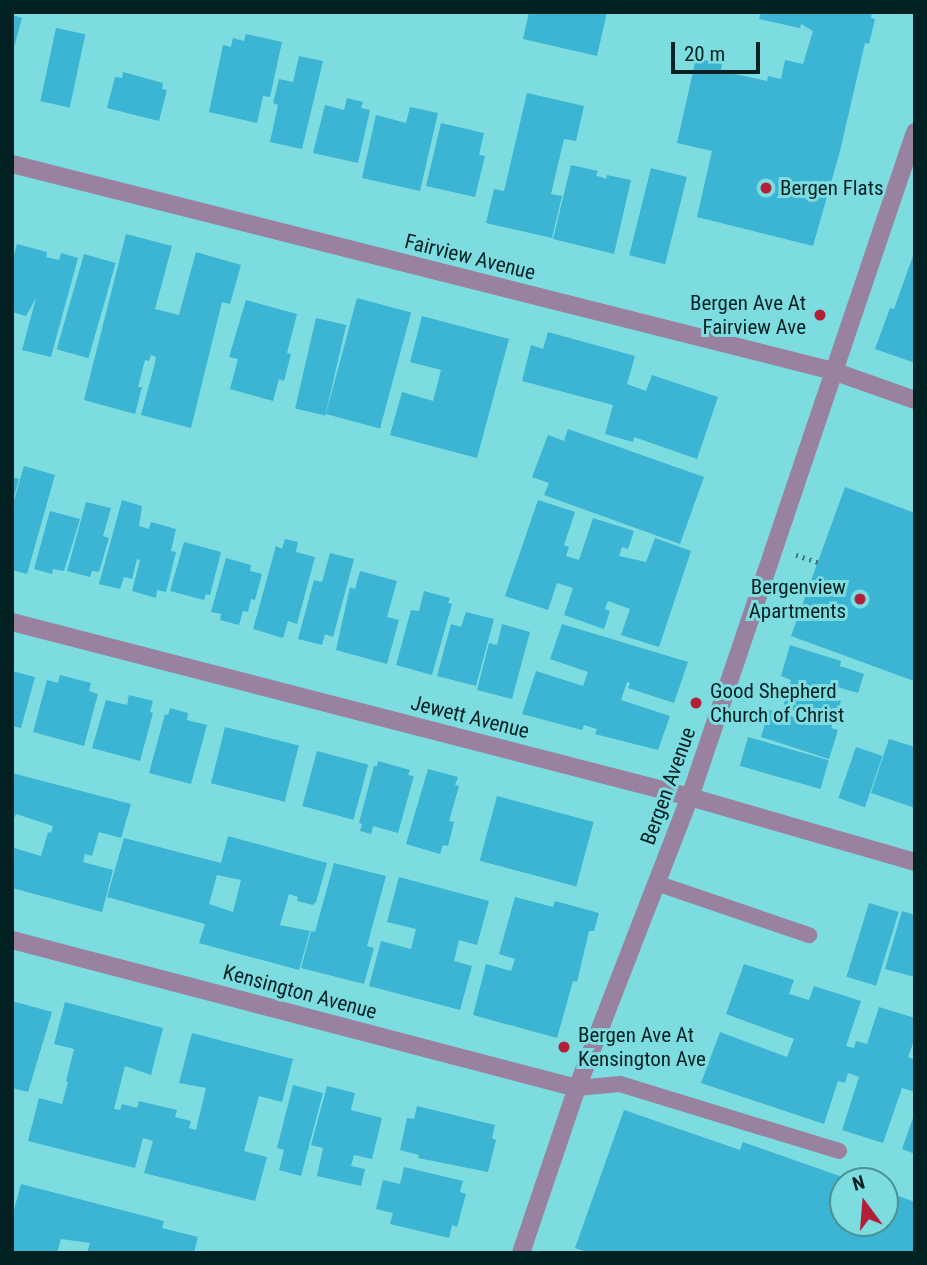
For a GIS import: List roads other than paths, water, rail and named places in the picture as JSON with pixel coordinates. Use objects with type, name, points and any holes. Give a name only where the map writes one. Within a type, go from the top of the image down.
[{"type":"street","name":"Bergen Avenue","points":[[521,1253],[577,1088],[690,797],[915,132]]},
{"type":"street","name":"Fairview Avenue","points":[[12,164],[833,371],[915,400]]},
{"type":"street","name":"Jewett Avenue","points":[[12,622],[690,797],[915,862]]},
{"type":"street","name":"Kensington Avenue","points":[[12,940],[577,1088]]},
{"type":"lane","points":[[656,883],[809,934]]},
{"type":"lane","points":[[577,1088],[620,1084],[839,1151]]},
{"type":"place","name":"Bergen Flats","points":[[766,188]]},
{"type":"place","name":"Bergen Ave At Fairview Ave","points":[[820,315]]},
{"type":"place","name":"Bergenview Apartments","points":[[860,599]]},
{"type":"place","name":"Good Shepherd Church of Christ","points":[[696,703]]},
{"type":"place","name":"Bergen Ave At Kensington Ave","points":[[564,1047]]}]
